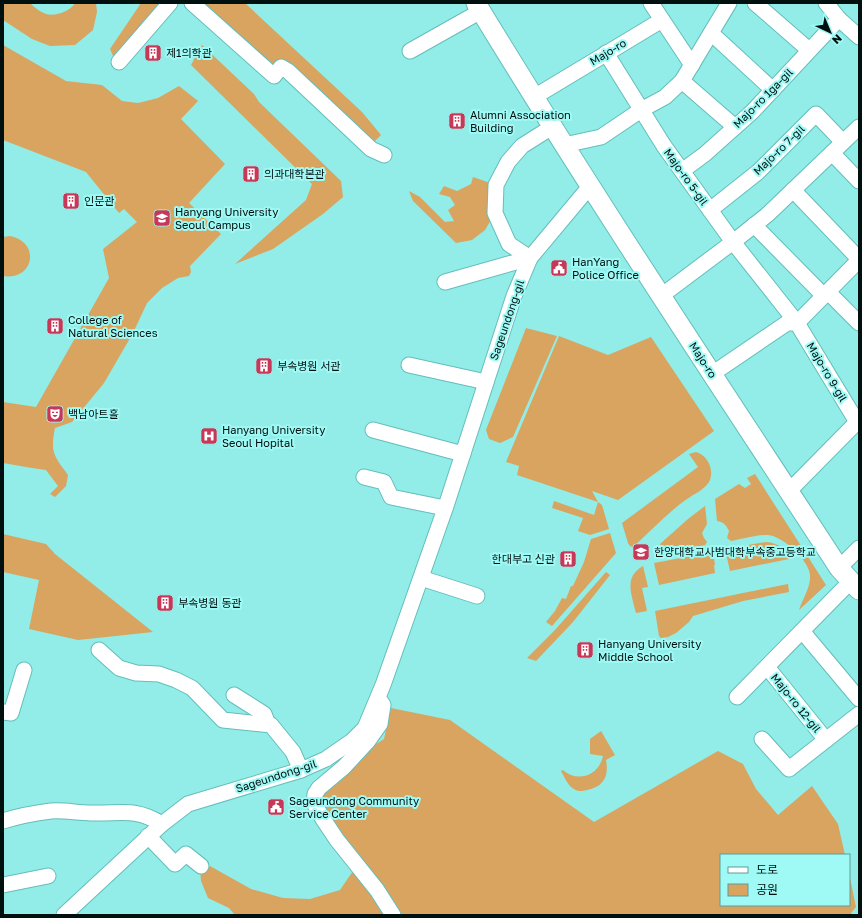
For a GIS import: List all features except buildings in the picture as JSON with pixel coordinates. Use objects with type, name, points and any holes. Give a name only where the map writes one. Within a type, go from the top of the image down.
[{"type":"main road","name":"Majo-ro","points":[[478,7],[552,127],[591,185],[661,296],[789,491],[850,580]]},
{"type":"street","points":[[119,62],[170,3]]},
{"type":"street","points":[[192,3],[274,76],[281,68],[288,71],[371,149],[384,155]]},
{"type":"street","points":[[651,3],[692,65]]},
{"type":"street","points":[[755,3],[809,50]]},
{"type":"street","points":[[826,3],[838,19],[859,37]]},
{"type":"street","points":[[564,145],[601,136],[641,110],[665,97],[682,81],[711,33],[725,5]]},
{"type":"street","name":"Majo-ro","points":[[410,51],[478,7]]},
{"type":"street","name":"Majo-ro 1ga-gil","points":[[682,171],[705,154],[752,112],[838,19]]},
{"type":"street","name":"Majo-ro","points":[[534,97],[662,20]]},
{"type":"street","points":[[711,33],[772,90]]},
{"type":"street","name":"Majo-ro 5-gil","points":[[606,53],[641,110],[682,171],[733,242]]},
{"type":"street","points":[[682,81],[735,127]]},
{"type":"street","name":"Majo-ro 7-gil","points":[[710,210],[758,172],[816,114],[843,142]]},
{"type":"street","points":[[530,258],[509,244],[495,213],[496,185],[508,162],[522,146],[552,127]]},
{"type":"street","points":[[661,296],[754,225],[859,127]]},
{"type":"street","points":[[832,153],[859,181]]},
{"type":"street","name":"Sageundong-gil","points":[[64,915],[148,836],[188,804],[301,770],[326,759],[352,741],[365,728],[378,697],[446,508],[514,296],[530,258],[591,185]]},
{"type":"street","points":[[793,190],[859,260],[798,323]]},
{"type":"street","points":[[754,225],[826,294],[859,323]]},
{"type":"street","points":[[733,242],[798,323]]},
{"type":"street","name":"Sageundong-gil","points":[[445,282],[530,258]]},
{"type":"street","points":[[712,374],[787,322],[798,323]]},
{"type":"street","name":"Majo-ro 9-gil","points":[[798,323],[858,421]]},
{"type":"street","points":[[409,365],[486,382]]},
{"type":"street","points":[[789,491],[858,421]]},
{"type":"street","points":[[373,430],[463,454]]},
{"type":"street","points":[[364,477],[384,482],[391,497],[446,508]]},
{"type":"street","name":"Majo-ro 12-gil","points":[[737,697],[850,580],[859,548]]},
{"type":"street","points":[[421,578],[477,596]]},
{"type":"street","points":[[802,631],[859,699]]},
{"type":"street","points":[[99,650],[119,668],[136,673],[159,674],[192,688],[223,720],[271,725],[293,752],[301,770]]},
{"type":"street","name":"Majo-ro 12-gil","points":[[767,667],[826,740]]},
{"type":"street","points":[[3,712],[11,713],[24,670]]},
{"type":"street","points":[[234,695],[264,714],[268,724]]},
{"type":"street","points":[[378,697],[383,705],[380,724],[364,746],[344,767],[319,788],[315,794],[314,803],[322,818],[377,890],[393,915]]},
{"type":"street","name":"Majo-ro 12-gil","points":[[762,739],[789,769],[859,714]]},
{"type":"street","points":[[3,821],[19,816],[52,811],[92,813],[128,812],[149,816],[162,824]]},
{"type":"street","points":[[148,836],[175,864],[186,854],[201,866]]},
{"type":"street","points":[[3,885],[48,876]]},
{"type":"green space","points":[[3,3],[30,3],[35,8],[46,14],[54,15],[70,9],[75,3],[96,3],[97,12],[93,30],[75,45],[50,46],[32,39],[3,20]]},
{"type":"green space","points":[[141,3],[170,3],[114,58],[110,49]]},
{"type":"green space","points":[[192,3],[245,3],[362,112],[381,135],[373,143],[288,71],[274,76]]},
{"type":"green space","points":[[3,45],[66,81],[102,85],[122,101],[138,103],[158,98],[179,86],[198,101],[181,119],[225,164],[189,203],[221,234],[190,266],[191,272],[189,276],[178,278],[162,288],[147,303],[133,333],[104,383],[72,422],[55,428],[53,443],[54,454],[68,475],[66,486],[55,497],[50,494],[58,486],[46,470],[3,463],[3,402],[36,407],[109,278],[103,249],[137,222],[124,209],[119,213],[86,172],[3,140]]},
{"type":"green space","points":[[202,45],[254,94],[259,102],[341,181],[343,197],[323,214],[273,249],[235,264],[306,200],[312,184],[191,65]]},
{"type":"green space","points":[[473,177],[496,185],[495,213],[485,230],[472,240],[456,243],[413,201],[409,191],[420,197],[445,222],[454,221],[448,210],[455,205],[450,197],[439,194],[444,186],[457,191],[471,184]]},
{"type":"green space","points":[[10,236],[20,240],[26,245],[30,253],[30,260],[22,273],[13,276],[3,276],[3,237]]},
{"type":"green space","points":[[526,328],[557,336],[513,437],[500,443],[489,439],[486,430]]},
{"type":"green space","points":[[559,336],[608,355],[651,337],[714,431],[618,500],[592,491],[598,502],[517,475],[519,466],[506,462]]},
{"type":"green space","points":[[696,452],[704,456],[711,468],[711,478],[707,485],[673,510],[633,547],[630,546],[622,523],[698,467],[689,454]]},
{"type":"green space","points":[[755,474],[826,585],[799,610],[808,588],[810,575],[805,562],[794,549],[780,539],[767,535],[731,541],[727,538],[729,531],[727,527],[723,523],[717,521],[715,499],[739,484],[745,488],[751,484],[747,478]]},
{"type":"green space","points":[[554,501],[594,515],[598,502],[602,505],[609,529],[590,535],[578,531],[583,518],[552,508]]},
{"type":"green space","points":[[705,506],[707,524],[702,533],[707,542],[705,545],[669,552],[663,550],[660,544]]},
{"type":"green space","points":[[610,533],[616,553],[552,626],[546,622],[555,611],[562,598],[566,599],[584,562],[591,539]]},
{"type":"green space","points":[[3,534],[46,544],[55,554],[153,632],[78,640],[29,629],[39,580],[3,572]]},
{"type":"green space","points":[[766,542],[782,547],[794,558],[730,571],[725,549]]},
{"type":"green space","points":[[713,552],[715,573],[659,585],[654,563]]},
{"type":"green space","points":[[643,566],[648,587],[642,588],[647,611],[636,613],[630,587],[633,575]]},
{"type":"green space","points":[[606,572],[610,575],[573,622],[536,661],[527,658],[555,630]]},
{"type":"green space","points":[[788,584],[789,592],[743,601],[693,616],[689,622],[676,633],[668,637],[661,638],[659,636],[655,611]]},
{"type":"green space","points":[[391,708],[450,720],[594,822],[718,751],[743,764],[756,789],[778,815],[812,786],[838,824],[845,854],[720,854],[720,906],[850,906],[850,878],[856,907],[851,913],[852,915],[235,915],[229,908],[208,898],[201,881],[200,869],[210,866],[251,889],[283,898],[310,899],[340,890],[353,871],[315,819],[307,797],[312,785],[384,739]]},
{"type":"green space","points":[[601,731],[615,755],[606,760],[606,776],[598,786],[593,789],[580,791],[576,790],[568,784],[561,771],[563,770],[569,774],[581,777],[592,773],[597,768],[601,763],[603,756],[590,754],[590,739]]},
{"type":"place","name":"제1의학관","points":[[153,53]]},
{"type":"place","name":"Alumni Association Building","points":[[457,121]]},
{"type":"place","name":"의과대학본관","points":[[251,174]]},
{"type":"place","name":"인문관","points":[[71,201]]},
{"type":"place","name":"Hanyang University Seoul Campus","points":[[162,218]]},
{"type":"place","name":"HanYang Police Office","points":[[559,268]]},
{"type":"place","name":"College of Natural Sciences","points":[[55,326]]},
{"type":"place","name":"부속병원 서관","points":[[264,366]]},
{"type":"place","name":"백남아트홀","points":[[55,414]]},
{"type":"place","name":"Hanyang University Seoul Hopital","points":[[209,436]]},
{"type":"place","name":"한양대학교사범대학부속중고등학교","points":[[641,552]]},
{"type":"place","name":"한대부고 신관","points":[[568,559]]},
{"type":"place","name":"부속병원 동관","points":[[165,603]]},
{"type":"place","name":"Hanyang University Middle School","points":[[585,650]]},
{"type":"place","name":"Sageundong Community Service Center","points":[[276,807]]}]
